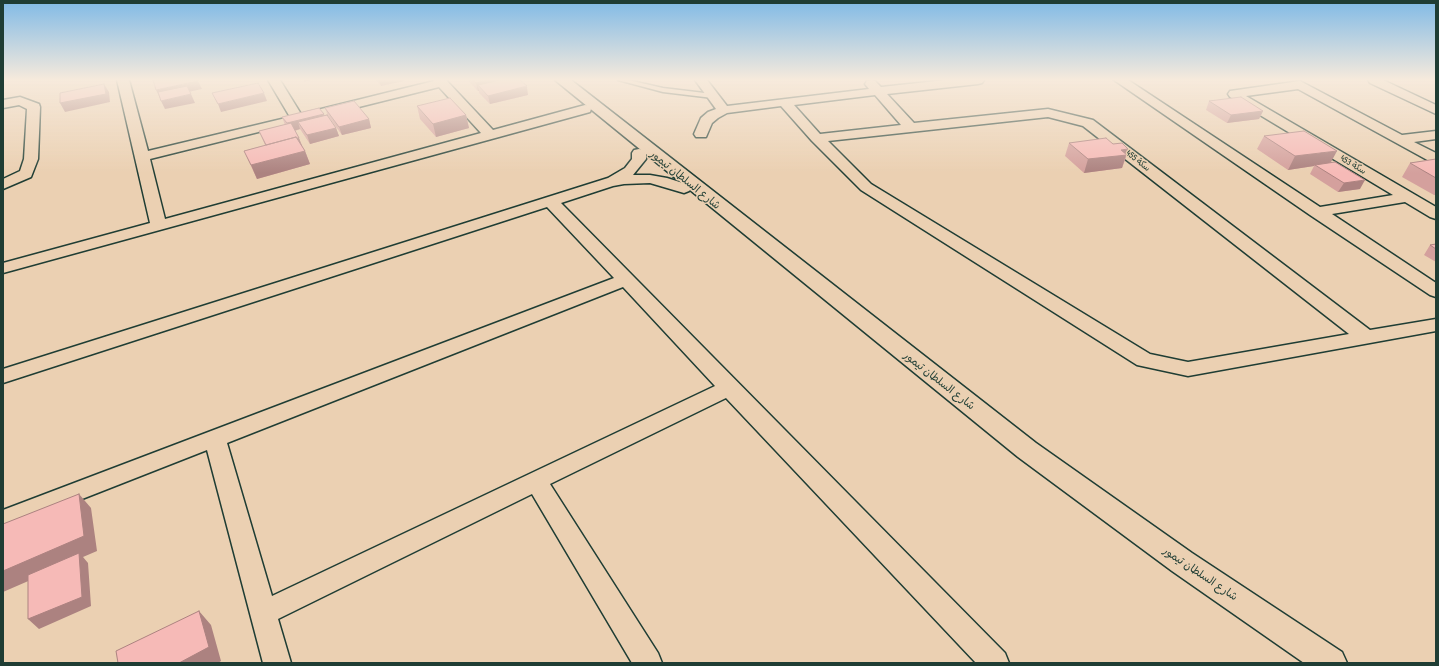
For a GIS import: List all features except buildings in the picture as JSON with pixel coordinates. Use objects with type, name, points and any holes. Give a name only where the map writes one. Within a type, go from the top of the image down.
[{"type":"main road","name":"شارع السلطان تيمور","points":[[588,111],[684,188],[886,355],[1042,477],[1305,663]]},
{"type":"main road","name":"شارع السلطان تيمور","points":[[601,111],[1027,450],[1182,562],[1331,663]]},
{"type":"street","points":[[3,185],[26,174],[31,159],[34,111]]},
{"type":"street","points":[[131,111],[159,225]]},
{"type":"street","points":[[293,111],[297,118]]},
{"type":"street","points":[[142,156],[324,111]]},
{"type":"street","points":[[468,111],[490,134]]},
{"type":"street","points":[[3,268],[577,111]]},
{"type":"street","points":[[701,134],[706,121],[713,115],[722,111]]},
{"type":"street","points":[[792,111],[816,138],[866,187],[1144,360],[1188,369],[1436,325]]},
{"type":"street","points":[[896,111],[911,128]]},
{"type":"street","points":[[1166,111],[1436,291]]},
{"type":"street","name":"سكة 453","points":[[1263,111],[1436,214]]},
{"type":"street","name":"سكة 453","points":[[1348,111],[1436,159]]},
{"type":"street","name":"سكة 455","points":[[816,138],[1048,113],[1088,123],[1367,338]]},
{"type":"street","points":[[1400,139],[1436,135]]},
{"type":"street","points":[[611,182],[630,171],[635,165],[639,153]]},
{"type":"street","points":[[3,376],[611,182],[650,179],[684,188]]},
{"type":"street","points":[[1316,212],[1408,197]]},
{"type":"street","points":[[550,201],[728,388],[995,663]]},
{"type":"street","points":[[3,520],[626,280]]},
{"type":"street","points":[[263,613],[728,388]]},
{"type":"street","points":[[215,438],[276,663]]},
{"type":"street","points":[[536,481],[648,663]]}]
